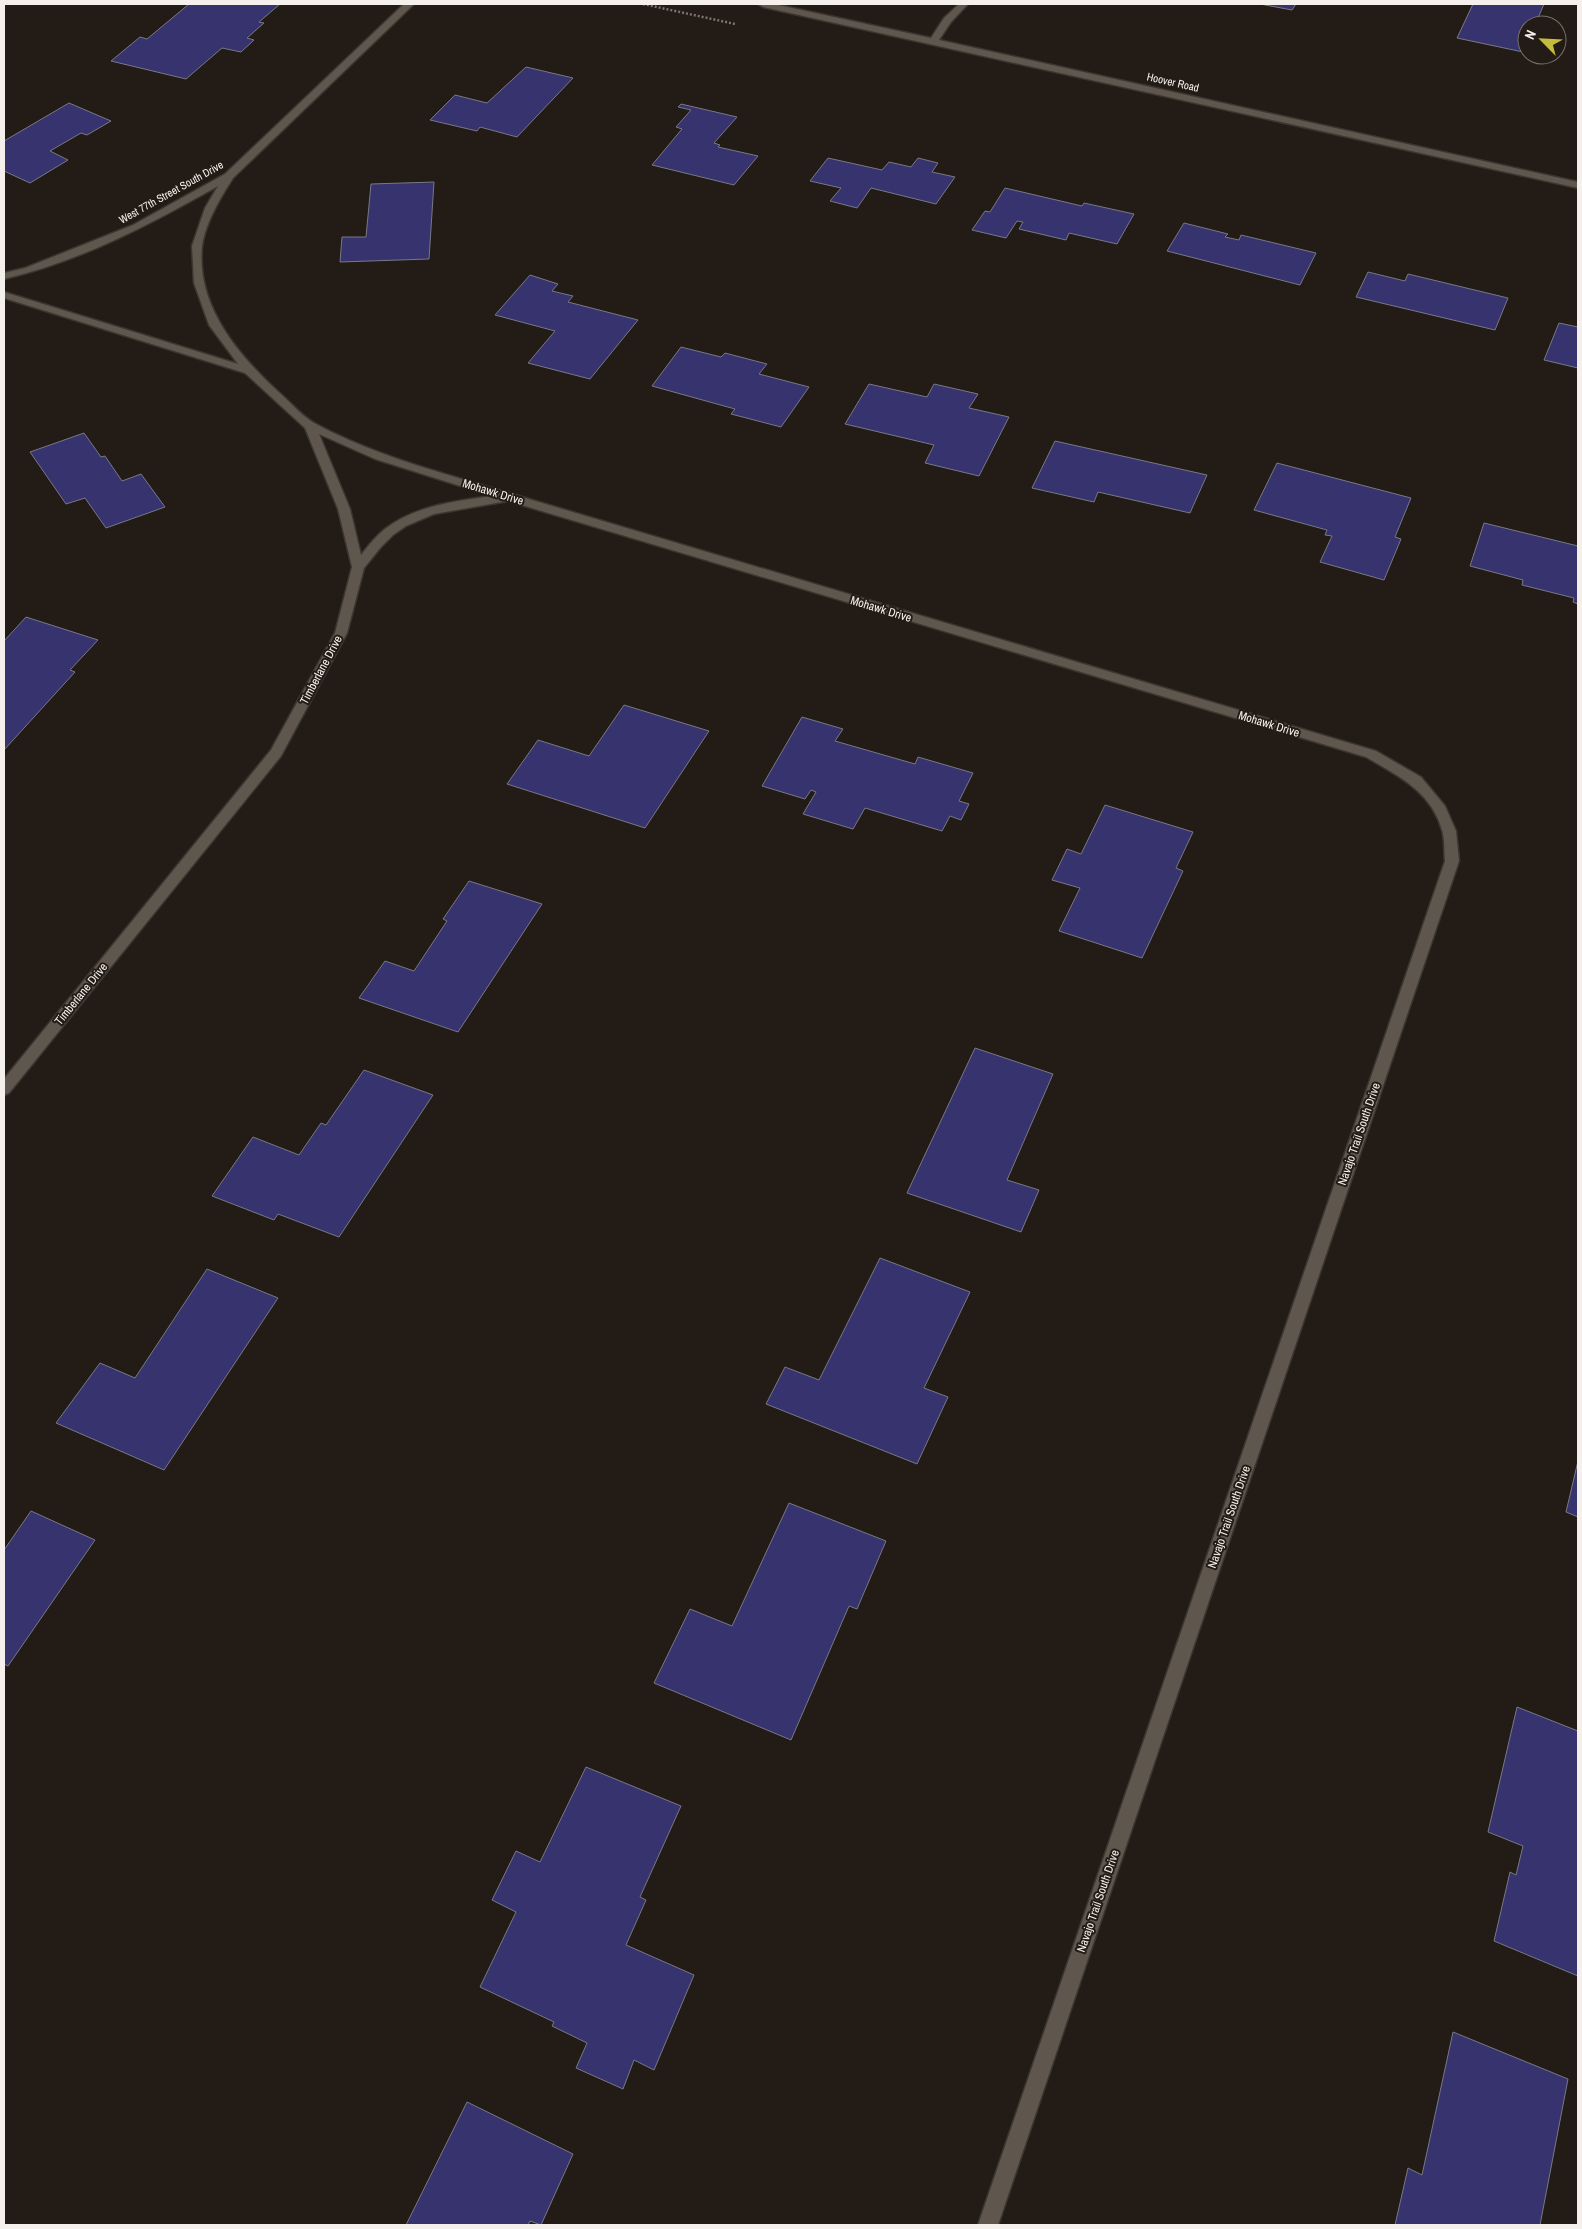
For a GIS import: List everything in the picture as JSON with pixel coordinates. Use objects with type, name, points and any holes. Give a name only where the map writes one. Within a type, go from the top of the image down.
[{"type":"street","name":"West 77th Street South Drive","points":[[4,276],[29,270],[137,227],[229,176],[409,4]]},
{"type":"street","name":"Hoover Road","points":[[763,4],[1578,185]]},
{"type":"street","points":[[933,42],[947,20],[964,4]]},
{"type":"street","name":"Timberlane Drive","points":[[4,1089],[276,753],[341,632],[358,567],[344,509],[310,426],[249,372],[214,325],[199,283],[197,246],[210,208],[229,176]]},
{"type":"street","points":[[4,295],[249,372]]},
{"type":"street","name":"Mohawk Drive","points":[[310,426],[380,456],[508,497],[1371,754],[1416,780],[1440,809]]},
{"type":"street","points":[[358,567],[388,532],[412,519],[468,503],[508,497]]},
{"type":"street","name":"Navajo Trail South Drive","points":[[988,2225],[1452,861],[1449,831],[1440,809]]},
{"type":"building","points":[[189,4],[280,4],[259,22],[264,23],[247,38],[254,40],[241,52],[222,48],[186,79],[111,61],[140,37],[147,39]]},
{"type":"building","points":[[1260,4],[1296,4],[1292,10]]},
{"type":"building","points":[[1473,4],[1544,4],[1539,15],[1517,15],[1517,51],[1457,38]]},
{"type":"building","points":[[526,67],[573,78],[517,137],[480,127],[477,131],[430,120],[455,95],[487,103]]},
{"type":"building","points":[[69,103],[111,121],[87,135],[81,133],[50,151],[68,160],[30,183],[4,171],[4,141]]},
{"type":"building","points":[[681,104],[737,117],[714,143],[720,145],[718,147],[758,156],[734,185],[652,165],[682,129],[676,127],[691,110],[678,107]]},
{"type":"building","points":[[828,158],[882,170],[889,162],[911,167],[918,158],[938,163],[932,172],[955,177],[936,204],[871,188],[857,208],[830,201],[841,188],[810,181]]},
{"type":"building","points":[[434,182],[429,259],[340,262],[342,237],[366,237],[371,184]]},
{"type":"building","points":[[1005,188],[1082,206],[1084,203],[1134,214],[1117,244],[1069,233],[1066,240],[1019,229],[1023,222],[1017,221],[1006,238],[972,230],[985,211],[990,212]]},
{"type":"building","points":[[1184,223],[1228,234],[1225,237],[1239,240],[1241,235],[1316,253],[1300,285],[1167,251]]},
{"type":"building","points":[[1368,272],[1405,281],[1408,274],[1508,298],[1495,330],[1356,297]]},
{"type":"building","points":[[530,275],[558,284],[552,291],[573,296],[568,302],[638,320],[590,379],[528,363],[555,331],[495,315]]},
{"type":"building","points":[[1559,323],[1578,327],[1578,368],[1544,360]]},
{"type":"building","points":[[681,347],[721,357],[725,353],[767,364],[759,374],[809,387],[781,427],[731,414],[735,409],[652,386]]},
{"type":"building","points":[[869,384],[927,397],[934,384],[978,394],[969,408],[1009,417],[979,476],[925,463],[934,445],[845,424]]},
{"type":"building","points":[[84,433],[101,457],[105,456],[122,481],[141,474],[165,507],[106,528],[85,498],[66,504],[30,452]]},
{"type":"building","points":[[1055,441],[1207,475],[1190,513],[1098,492],[1094,502],[1032,488]]},
{"type":"building","points":[[1277,463],[1411,498],[1395,537],[1401,539],[1384,580],[1320,562],[1332,536],[1325,535],[1327,530],[1254,510]]},
{"type":"building","points":[[1484,523],[1578,546],[1578,604],[1573,602],[1574,598],[1522,585],[1523,580],[1470,566]]},
{"type":"building","points":[[26,617],[98,640],[70,670],[75,672],[4,750],[4,641]]},
{"type":"building","points":[[624,705],[709,731],[645,828],[507,784],[538,740],[589,756]]},
{"type":"building","points":[[802,717],[843,729],[835,741],[915,764],[918,757],[973,773],[959,801],[969,804],[961,820],[950,816],[942,831],[865,808],[853,829],[803,814],[816,792],[811,790],[805,799],[762,786]]},
{"type":"building","points":[[1105,805],[1193,832],[1176,868],[1183,871],[1142,958],[1059,931],[1080,888],[1052,880],[1067,849],[1081,854]]},
{"type":"building","points":[[469,881],[542,904],[458,1032],[359,998],[385,961],[414,971],[447,921],[443,919]]},
{"type":"building","points":[[975,1048],[1053,1074],[1007,1180],[1039,1190],[1021,1232],[907,1193]]},
{"type":"building","points":[[364,1070],[433,1095],[339,1237],[278,1214],[274,1220],[212,1196],[253,1137],[299,1155],[321,1123],[326,1125]]},
{"type":"building","points":[[880,1258],[970,1292],[924,1388],[948,1397],[917,1464],[766,1404],[785,1367],[819,1380]]},
{"type":"building","points":[[207,1269],[278,1298],[164,1470],[56,1423],[100,1363],[135,1378]]},
{"type":"building","points":[[1578,1461],[1578,1517],[1566,1512]]},
{"type":"building","points":[[789,1503],[886,1541],[857,1609],[849,1606],[791,1740],[654,1683],[690,1609],[732,1626]]},
{"type":"building","points":[[31,1511],[95,1540],[8,1666],[4,1664],[4,1550]]},
{"type":"building","points":[[1517,1707],[1578,1731],[1578,1976],[1494,1941],[1510,1872],[1516,1875],[1523,1846],[1488,1832]]},
{"type":"building","points":[[586,1767],[681,1806],[640,1897],[646,1900],[626,1945],[694,1975],[654,2070],[634,2060],[623,2089],[576,2068],[587,2043],[552,2026],[554,2022],[480,1987],[516,1912],[492,1900],[516,1851],[540,1862]]},
{"type":"building","points":[[1453,2032],[1568,2079],[1540,2225],[1395,2225],[1408,2168],[1422,2175]]},
{"type":"building","points":[[467,2102],[573,2154],[541,2225],[530,2221],[528,2225],[406,2225]]}]
